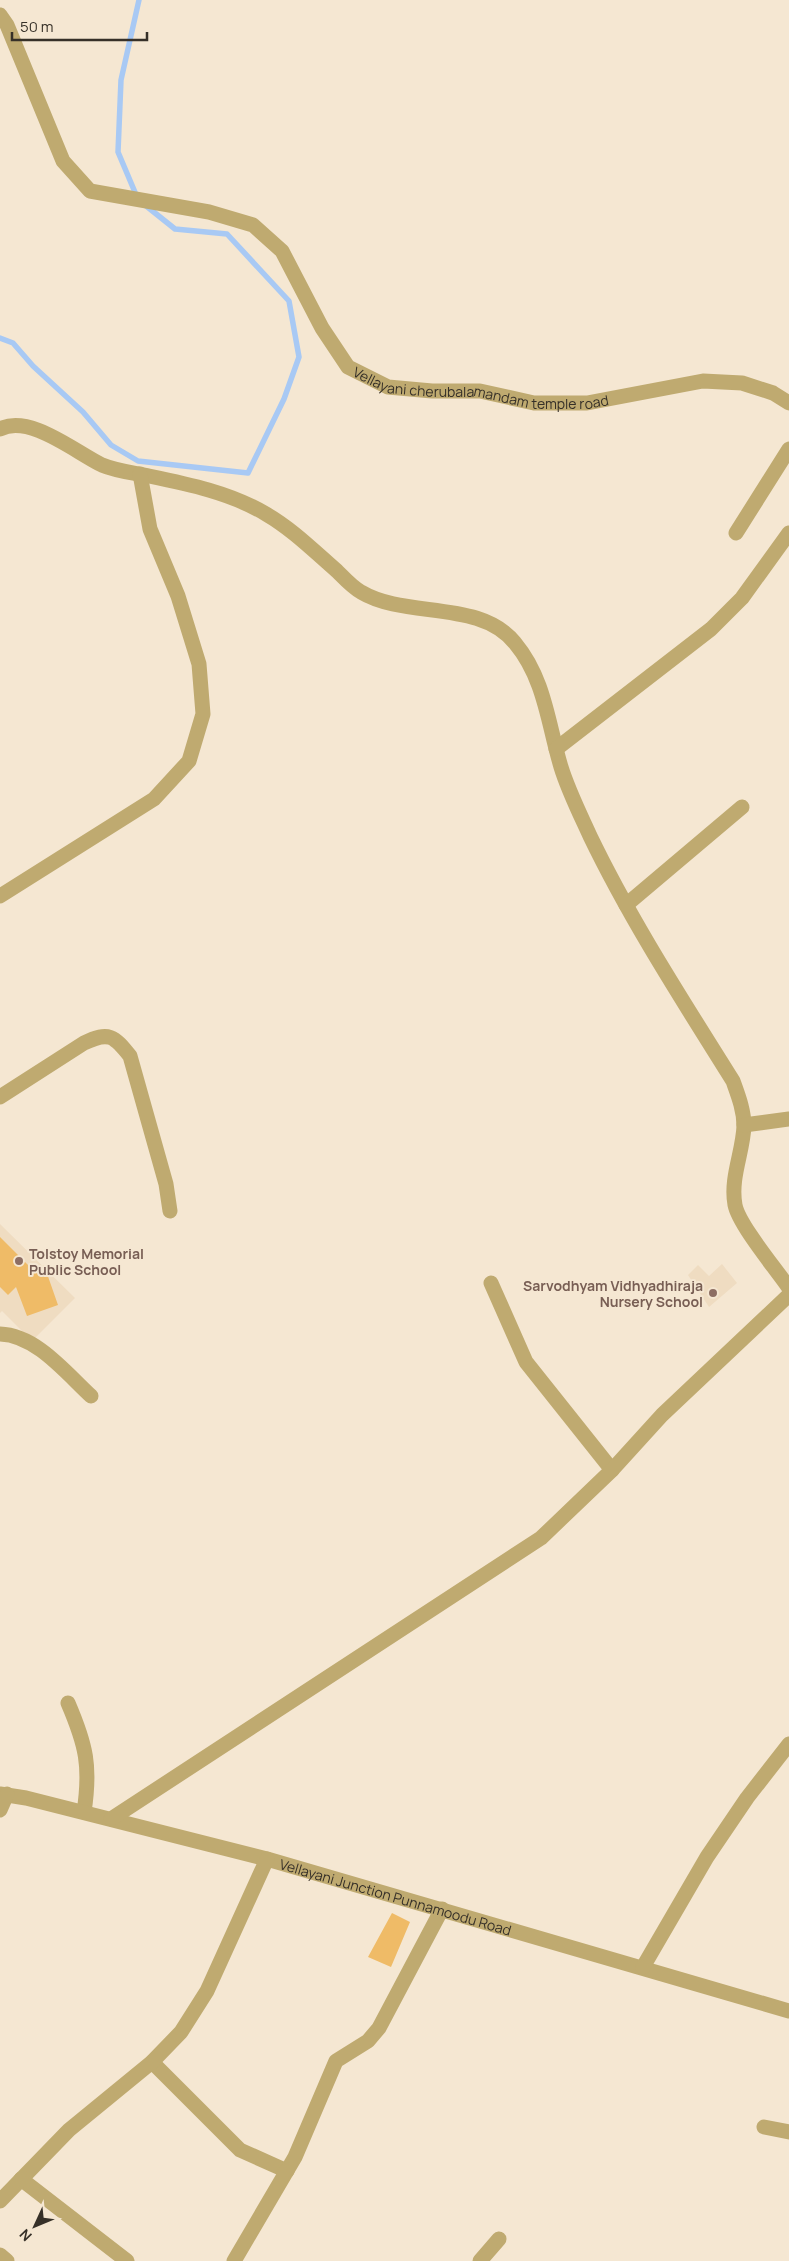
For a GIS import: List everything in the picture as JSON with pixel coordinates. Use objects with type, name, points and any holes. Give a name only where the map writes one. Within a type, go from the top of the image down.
[{"type":"street","name":"Vellayani cherubalamandam temple road","points":[[0,15],[7,25],[63,161],[90,191],[210,212],[253,225],[282,251],[322,328],[348,367],[388,387],[432,391],[480,391],[534,403],[587,403],[703,382],[742,383],[773,393],[789,403]]},
{"type":"street","points":[[0,429],[9,425],[45,433],[104,466],[192,486],[242,502],[266,514],[308,544],[360,592],[392,604],[443,611],[482,620],[506,632],[531,665],[541,686],[562,771],[590,836],[626,905],[733,1081],[741,1106],[744,1125],[734,1190],[735,1207],[748,1230],[789,1288]]},
{"type":"street","points":[[736,533],[789,449]]},
{"type":"street","points":[[0,896],[154,799],[189,761],[203,714],[199,664],[178,596],[150,529],[140,474]]},
{"type":"street","points":[[556,749],[711,629],[742,598],[789,534]]},
{"type":"street","points":[[626,905],[742,807]]},
{"type":"street","points":[[0,1097],[84,1043],[98,1036],[111,1036],[119,1042],[130,1056],[166,1184],[170,1211]]},
{"type":"street","points":[[744,1125],[789,1119]]},
{"type":"street","points":[[491,1284],[526,1362],[612,1470]]},
{"type":"street","points":[[111,1819],[542,1538],[612,1470],[662,1415],[789,1295]]},
{"type":"street","points":[[0,1334],[23,1339],[40,1350],[91,1396]]},
{"type":"street","points":[[68,1702],[82,1737],[87,1758],[88,1784],[84,1812]]},
{"type":"street","points":[[643,1967],[707,1857],[747,1798],[789,1744]]},
{"type":"street","points":[[0,1810],[3,1794]]},
{"type":"street","name":"Vellayani Junction Punnamoodu Road","points":[[3,1794],[84,1812],[267,1859],[789,2011]]},
{"type":"street","points":[[0,2201],[69,2130],[152,2062],[181,2032],[207,1992],[267,1859]]},
{"type":"street","points":[[234,2261],[295,2158],[336,2061],[368,2041],[379,2028],[442,1909]]},
{"type":"street","points":[[152,2062],[240,2150],[287,2171]]},
{"type":"street","points":[[764,2127],[789,2132]]},
{"type":"street","points":[[21,2179],[127,2261]]},
{"type":"street","points":[[480,2261],[499,2239]]},
{"type":"street","points":[[0,2255],[7,2261]]},
{"type":"shaded area","name":"Tolstoy Memorial Public School","points":[[0,1224],[75,1298],[32,1341],[2,1311],[0,1313]]},
{"type":"shaded area","name":"Sarvodhyam Vidhyadhiraja Nursery School","points":[[722,1264],[737,1283],[709,1307],[688,1275],[698,1265],[709,1276]]},
{"type":"building","points":[[0,1237],[35,1272],[44,1265],[58,1305],[27,1316],[16,1287],[8,1295],[0,1287]]},
{"type":"building","points":[[392,1913],[410,1922],[391,1967],[368,1957]]},
{"type":"waterway","points":[[137,197],[118,152],[121,80],[139,0]]},
{"type":"waterway","points":[[0,338],[13,343],[33,366],[83,412],[111,445],[138,461],[248,473],[284,399],[299,357],[289,301],[227,234],[175,229],[145,205]]},
{"type":"place","name":"Tolstoy Memorial Public School","points":[[19,1261]]},
{"type":"place","name":"Sarvodhyam Vidhyadhiraja Nursery School","points":[[713,1293]]}]
